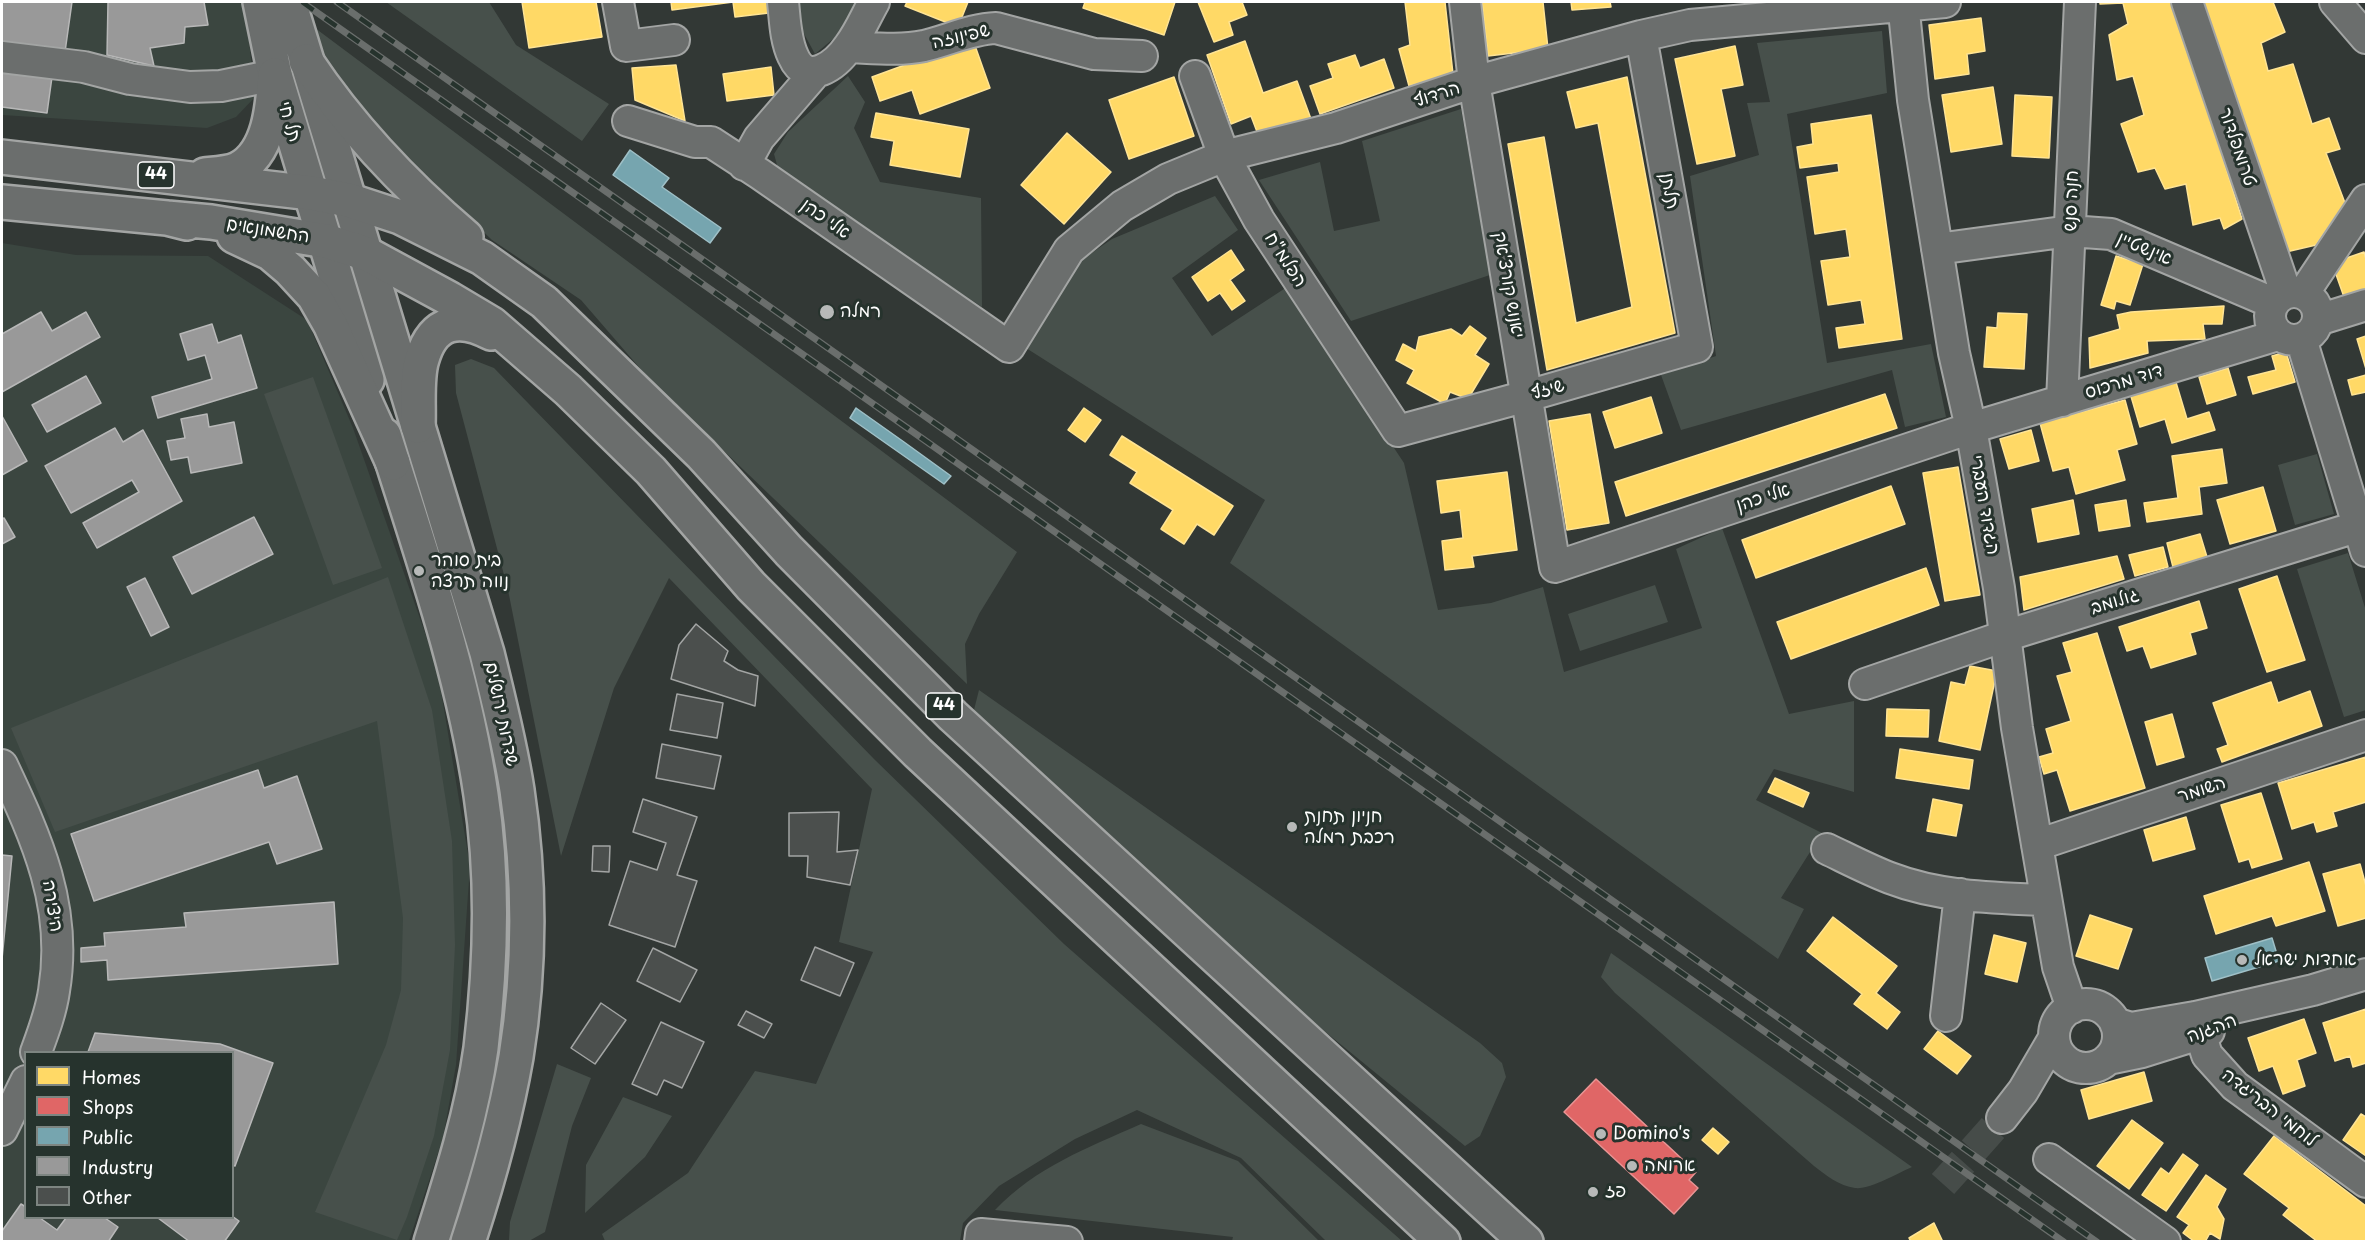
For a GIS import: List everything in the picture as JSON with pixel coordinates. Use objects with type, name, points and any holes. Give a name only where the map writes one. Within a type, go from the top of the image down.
[{"type":"main road","name":"תל חי","points":[[260,2],[275,75],[326,241]]},
{"type":"main road","name":"תל חי","points":[[289,2],[348,200]]},
{"type":"main road","points":[[306,61],[329,96],[406,181],[446,220],[536,296]]},
{"type":"main road","points":[[157,175],[208,175],[238,169],[256,152],[269,125],[275,75]]},
{"type":"main road","name":"44","points":[[2,158],[311,193],[348,200],[400,217],[447,239],[482,258],[536,296],[701,454],[789,551],[953,716],[1526,1242]]},
{"type":"main road","name":"שדרות ירושלים","points":[[348,200],[367,254],[492,674],[517,791],[524,860],[526,924],[516,1056],[485,1189],[468,1242]]},
{"type":"main road","name":"44","points":[[2,202],[167,218]]},
{"type":"main road","points":[[167,218],[239,237],[270,253],[308,290],[330,324],[393,463]]},
{"type":"main road","name":"החשמונאים","points":[[167,218],[211,222],[326,241],[367,254]]},
{"type":"main road","name":"שדרות ירושלים","points":[[326,241],[453,662],[481,796],[488,863],[490,923],[487,985],[480,1051],[451,1179],[430,1242]]},
{"type":"main road","name":"44","points":[[367,254],[492,324],[520,347],[651,471],[751,586],[918,753],[1443,1242]]},
{"type":"main road","points":[[418,426],[421,361],[436,332],[448,325],[464,322],[481,327],[520,347]]},
{"type":"street","points":[[618,2],[626,46],[674,40]]},
{"type":"street","points":[[783,2],[788,42],[803,78]]},
{"type":"street","points":[[744,165],[759,138],[803,78],[826,68],[849,47],[874,2]]},
{"type":"street","name":"יאנוש קורצ'אק","points":[[1465,2],[1474,82],[1555,567]]},
{"type":"street","name":"הרדוף","points":[[1009,347],[1069,250],[1122,206],[1168,178],[1224,156],[1336,128],[1474,82],[1641,36],[1690,25],[1903,3],[1945,2]]},
{"type":"street","name":"חנה סנש","points":[[2062,401],[2080,2]]},
{"type":"street","name":"טרומפלדור","points":[[2187,2],[2287,296]]},
{"type":"street","points":[[2335,2],[2367,38]]},
{"type":"street","name":"הגדוד העברי","points":[[1903,3],[1913,100],[1954,353],[1971,428],[2000,588],[2017,728],[2058,967],[2072,1008]]},
{"type":"street","name":"שפינוזה","points":[[849,47],[923,46],[981,28],[996,28],[1094,54],[1120,57],[1142,56]]},
{"type":"street","name":"תלתן","points":[[1641,36],[1697,346]]},
{"type":"street","points":[[2,57],[84,67],[130,79],[190,87],[221,86],[275,75]]},
{"type":"street","name":"הפלמ\"ח","points":[[1195,76],[1224,156],[1259,220],[1398,431]]},
{"type":"street","name":"אלי כהן","points":[[628,121],[695,142],[711,142],[1009,347]]},
{"type":"street","points":[[2299,332],[2269,319],[2367,200]]},
{"type":"street","name":"אינשטיין","points":[[1937,249],[2070,231],[2111,234],[2287,296]]},
{"type":"street","points":[[2287,296],[2315,304],[2299,332],[2364,534]]},
{"type":"street","name":"דוד מרכוס","points":[[1971,428],[2299,332],[2367,305]]},
{"type":"street","name":"שיזף","points":[[1398,431],[1697,346]]},
{"type":"street","name":"אלי כהן","points":[[1555,567],[1971,428]]},
{"type":"street","name":"גולומב","points":[[1865,684],[2005,636],[2364,534]]},
{"type":"street","name":"השומר","points":[[2037,845],[2367,735]]},
{"type":"street","name":"היצירה","points":[[2,765],[34,833],[54,902],[58,944],[54,991],[37,1051]]},
{"type":"street","points":[[1827,849],[1892,879],[1942,892],[2046,900]]},
{"type":"street","points":[[1946,1016],[1960,894]]},
{"type":"street","name":"ההגנה","points":[[2024,1091],[2042,1077],[2142,1052],[2198,1026],[2367,974]]},
{"type":"street","points":[[2002,1118],[2024,1091],[2054,1038],[2058,1020],[2072,1008],[2092,1005],[2110,1014],[2115,1023],[2118,1042],[2097,1063],[2070,1063],[2062,1057],[2054,1038]]},
{"type":"street","name":"ההגנה","points":[[2115,1023],[2131,1028],[2198,1026]]},
{"type":"street","name":"לוחמי הבריגדה","points":[[2198,1026],[2207,1055],[2235,1086],[2367,1182]]},
{"type":"street","points":[[2,1130],[24,1085]]},
{"type":"street","points":[[2049,1159],[2165,1242]]},
{"type":"street","points":[[981,1238],[1067,1242]]},
{"type":"shaded area","points":[[2,2],[245,2],[255,97],[236,117],[207,128],[2,115]]},
{"type":"shaded area","points":[[386,2],[489,2],[516,45],[609,104],[582,141]]},
{"type":"shaded area","points":[[795,2],[862,2],[845,29],[815,54],[796,19]]},
{"type":"shaded area","points":[[311,25],[1017,552],[979,614],[965,644],[967,684],[651,381],[581,300],[492,240],[390,142],[340,86],[323,59]]},
{"type":"shaded area","points":[[1882,31],[1887,93],[1787,114],[1827,363],[1931,344],[1946,417],[1905,427],[1892,370],[1681,430],[1661,375],[1716,356],[1690,176],[1759,155],[1747,103],[1770,102],[1757,43]]},
{"type":"shaded area","points":[[848,76],[865,102],[854,128],[880,182],[981,198],[982,307],[779,172],[774,154],[788,132]]},
{"type":"shaded area","points":[[1461,109],[1490,275],[1351,321],[1259,180],[1320,162],[1334,231],[1380,221],[1362,141]]},
{"type":"shaded area","points":[[1215,196],[1238,230],[1172,278],[1212,336],[1287,287],[1404,463],[1438,610],[1491,603],[1543,587],[1564,672],[1702,628],[1676,549],[1722,528],[1789,714],[1854,701],[1854,792],[1774,769],[1756,800],[1822,833],[1781,898],[1804,909],[1778,959],[1230,563],[1265,500],[1026,348],[1080,261],[1112,239]]},
{"type":"shaded area","points":[[2,243],[76,255],[208,256],[307,320],[353,428],[437,667],[470,866],[456,1065],[443,1138],[409,1241],[2,1241]]},
{"type":"shaded area","points":[[471,359],[494,368],[874,759],[1064,944],[1402,1241],[1326,1241],[1241,1158],[1137,1110],[1075,1139],[999,1186],[963,1223],[960,1241],[605,1241],[602,1234],[688,1173],[755,1071],[816,1084],[873,952],[839,942],[872,789],[669,578],[614,688],[561,856],[508,590],[456,393],[455,365]]},
{"type":"shaded area","points":[[313,377],[382,568],[333,585],[264,394]]},
{"type":"shaded area","points":[[2317,454],[2334,514],[2295,525],[2278,465]]},
{"type":"shaded area","points":[[2348,553],[2366,611],[2366,710],[2344,717],[2297,569]]},
{"type":"shaded area","points":[[388,577],[432,710],[452,841],[455,945],[450,1050],[434,1136],[397,1240],[315,1212],[386,1045],[401,990],[403,918],[377,721],[55,832],[11,728]]},
{"type":"shaded area","points":[[1655,585],[1668,622],[1580,651],[1568,614]]},
{"type":"shaded area","points":[[979,690],[1480,1043],[1502,1063],[1506,1077],[1480,1136],[1465,1146],[1273,989],[973,714]]},
{"type":"shaded area","points":[[1611,953],[1912,1167],[1861,1188],[1838,1183],[1828,1176],[1615,993],[1601,977]]},
{"type":"shaded area","points":[[557,1064],[591,1078],[572,1126],[545,1232],[529,1241],[509,1241],[510,1222]]},
{"type":"shaded area","points":[[623,1097],[672,1116],[645,1157],[585,1213],[586,1165]]},
{"type":"shaded area","points":[[1141,1124],[1238,1161],[1319,1241],[1232,1241],[1233,1237],[995,1210],[1045,1170],[1082,1150]]},
{"type":"building: Homes","points":[[522,2],[596,2],[602,37],[529,48]]},
{"type":"building: Homes","points":[[671,2],[733,2],[672,10]]},
{"type":"building: Homes","points":[[733,2],[767,2],[769,13],[735,17]]},
{"type":"building: Homes","points":[[907,2],[968,2],[958,27],[905,6]]},
{"type":"building: Homes","points":[[1085,2],[1175,2],[1164,35],[1083,8]]},
{"type":"building: Homes","points":[[1198,2],[1242,2],[1247,15],[1229,22],[1233,35],[1214,42]]},
{"type":"building: Homes","points":[[1405,2],[1445,2],[1453,74],[1409,86],[1399,49],[1410,45]]},
{"type":"building: Homes","points":[[1482,2],[1543,2],[1548,49],[1488,56]]},
{"type":"building: Homes","points":[[1571,2],[1610,2],[1611,7],[1572,10]]},
{"type":"building: Homes","points":[[2100,2],[2174,2],[2242,219],[2224,229],[2220,218],[2193,225],[2186,184],[2165,189],[2155,168],[2138,172],[2121,124],[2144,115],[2133,76],[2117,80],[2109,35],[2128,24],[2123,3],[2100,4]]},
{"type":"building: Homes","points":[[2199,2],[2273,2],[2285,32],[2261,43],[2268,71],[2293,64],[2312,124],[2329,118],[2340,149],[2326,153],[2345,203],[2316,245],[2286,252]]},
{"type":"building: Homes","points":[[1981,18],[1985,51],[1967,54],[1969,74],[1935,79],[1929,25]]},
{"type":"building: Homes","points":[[973,40],[990,88],[920,114],[912,90],[880,101],[872,77]]},
{"type":"building: Homes","points":[[1245,41],[1263,93],[1297,81],[1311,119],[1259,137],[1251,116],[1231,124],[1207,55]]},
{"type":"building: Homes","points":[[1735,46],[1743,85],[1721,89],[1735,156],[1697,164],[1675,59]]},
{"type":"building: Homes","points":[[1355,55],[1360,68],[1384,59],[1394,88],[1320,114],[1310,86],[1333,78],[1328,64]]},
{"type":"building: Homes","points":[[676,65],[685,121],[635,100],[632,68]]},
{"type":"building: Homes","points":[[771,67],[774,95],[727,101],[723,74]]},
{"type":"building: Homes","points":[[1174,77],[1194,136],[1129,159],[1109,100]]},
{"type":"building: Homes","points":[[1627,77],[1675,333],[1547,370],[1508,144],[1544,137],[1576,323],[1632,307],[1598,123],[1576,128],[1567,92]]},
{"type":"building: Homes","points":[[1993,87],[2002,144],[1951,152],[1942,95]]},
{"type":"building: Homes","points":[[2015,95],[2052,97],[2049,158],[2012,156]]},
{"type":"building: Homes","points":[[876,113],[969,129],[960,177],[890,165],[894,141],[871,137]]},
{"type":"building: Homes","points":[[1871,115],[1902,339],[1839,348],[1836,328],[1865,324],[1861,300],[1828,305],[1821,261],[1850,257],[1846,229],[1815,234],[1807,177],[1839,172],[1838,163],[1800,168],[1797,147],[1813,144],[1811,124]]},
{"type":"building: Homes","points":[[1067,133],[1111,172],[1064,224],[1021,185]]},
{"type":"building: Homes","points":[[1231,250],[1244,270],[1230,280],[1245,301],[1232,310],[1220,293],[1208,301],[1192,277]]},
{"type":"building: Homes","points":[[2364,252],[2366,289],[2344,297],[2332,263]]},
{"type":"building: Homes","points":[[2116,256],[2143,264],[2130,305],[2116,301],[2114,309],[2101,305]]},
{"type":"building: Homes","points":[[2224,306],[2222,324],[2203,324],[2205,339],[2147,341],[2148,353],[2090,368],[2089,338],[2120,329],[2117,315],[2131,312]]},
{"type":"building: Homes","points":[[1998,313],[2027,314],[2024,369],[1984,367],[1987,327],[1997,328]]},
{"type":"building: Homes","points":[[1470,326],[1486,338],[1475,355],[1489,364],[1468,399],[1450,392],[1445,404],[1407,383],[1414,370],[1396,360],[1403,344],[1416,351],[1419,337],[1451,329],[1462,336]]},
{"type":"building: Homes","points":[[2366,336],[2366,369],[2357,339]]},
{"type":"building: Homes","points":[[2286,352],[2295,382],[2253,394],[2248,377],[2276,370],[2272,356]]},
{"type":"building: Homes","points":[[2228,368],[2236,395],[2207,404],[2199,377]]},
{"type":"building: Homes","points":[[2366,375],[2366,392],[2352,395],[2348,380]]},
{"type":"building: Homes","points":[[2175,379],[2187,419],[2209,412],[2215,430],[2172,443],[2165,419],[2140,427],[2130,393]]},
{"type":"building: Homes","points":[[1885,394],[1897,428],[1626,516],[1615,482]]},
{"type":"building: Homes","points":[[1651,397],[1662,433],[1615,448],[1603,412]]},
{"type":"building: Homes","points":[[2125,400],[2137,444],[2117,450],[2125,480],[2076,494],[2069,467],[2053,471],[2040,423]]},
{"type":"building: Homes","points":[[1084,408],[1101,420],[1085,442],[1068,430]]},
{"type":"building: Homes","points":[[1590,414],[1609,523],[1567,530],[1549,421]]},
{"type":"building: Homes","points":[[2031,430],[2039,461],[2009,469],[2000,439]]},
{"type":"building: Homes","points":[[1122,436],[1233,506],[1214,535],[1197,524],[1184,544],[1161,529],[1173,510],[1130,483],[1137,472],[1110,455]]},
{"type":"building: Homes","points":[[2222,449],[2227,483],[2199,487],[2202,514],[2147,522],[2144,503],[2178,498],[2172,456]]},
{"type":"building: Homes","points":[[1958,467],[1980,595],[1945,601],[1923,473]]},
{"type":"building: Homes","points":[[1507,472],[1517,550],[1472,556],[1474,567],[1445,570],[1442,541],[1463,538],[1460,510],[1441,513],[1437,481]]},
{"type":"building: Homes","points":[[1891,486],[1905,524],[1756,578],[1742,540]]},
{"type":"building: Homes","points":[[2263,487],[2276,531],[2230,544],[2217,500]]},
{"type":"building: Homes","points":[[2073,500],[2079,534],[2038,542],[2032,509]]},
{"type":"building: Homes","points":[[2126,500],[2130,526],[2099,531],[2095,505]]},
{"type":"building: Homes","points":[[2200,534],[2207,557],[2173,567],[2167,543]]},
{"type":"building: Homes","points":[[2163,547],[2168,567],[2135,576],[2129,555]]},
{"type":"building: Homes","points":[[2117,556],[2124,579],[2024,610],[2020,577]]},
{"type":"building: Homes","points":[[1926,568],[1939,605],[1791,659],[1777,622]]},
{"type":"building: Homes","points":[[2277,576],[2305,660],[2267,672],[2239,589]]},
{"type":"building: Homes","points":[[2199,601],[2207,628],[2190,633],[2196,654],[2151,668],[2143,646],[2127,651],[2119,627]]},
{"type":"building: Homes","points":[[2097,633],[2145,788],[2070,811],[2057,770],[2044,774],[2039,757],[2053,753],[2046,729],[2071,721],[2057,676],[2072,672],[2063,643]]},
{"type":"building: Homes","points":[[1970,666],[1997,671],[1980,750],[1939,741],[1951,682],[1965,685]]},
{"type":"building: Homes","points":[[2271,682],[2278,703],[2310,691],[2322,726],[2222,762],[2217,749],[2228,745],[2213,703]]},
{"type":"building: Homes","points":[[1887,709],[1929,710],[1928,737],[1886,736]]},
{"type":"building: Homes","points":[[2172,714],[2184,757],[2157,765],[2145,722]]},
{"type":"building: Homes","points":[[1900,749],[1973,760],[1969,789],[1896,778]]},
{"type":"building: Homes","points":[[2366,757],[2366,802],[2333,812],[2337,826],[2317,832],[2314,822],[2292,829],[2278,783]]},
{"type":"building: Homes","points":[[1775,778],[1809,793],[1803,807],[1768,792]]},
{"type":"building: Homes","points":[[2261,793],[2282,859],[2252,868],[2249,859],[2239,862],[2221,805]]},
{"type":"building: Homes","points":[[1933,799],[1962,805],[1956,836],[1927,831]]},
{"type":"building: Homes","points":[[2186,817],[2195,849],[2153,861],[2144,830]]},
{"type":"building: Homes","points":[[2309,862],[2325,911],[2276,926],[2272,916],[2216,934],[2204,896]]},
{"type":"building: Homes","points":[[2360,864],[2366,886],[2366,918],[2338,926],[2323,874]]},
{"type":"building: Homes","points":[[2090,915],[2132,929],[2118,969],[2076,956]]},
{"type":"building: Homes","points":[[1833,917],[1897,966],[1876,993],[1900,1012],[1887,1029],[1854,1004],[1862,994],[1807,951]]},
{"type":"building: Homes","points":[[1994,935],[2026,943],[2017,982],[1985,974]]},
{"type":"building: Homes","points":[[2366,1009],[2366,1063],[2353,1067],[2350,1056],[2335,1061],[2323,1023]]},
{"type":"building: Homes","points":[[2304,1019],[2316,1053],[2297,1060],[2305,1086],[2283,1094],[2273,1066],[2259,1071],[2248,1038]]},
{"type":"building: Homes","points":[[1938,1031],[1971,1056],[1957,1074],[1924,1049]]},
{"type":"building: Homes","points":[[2144,1072],[2152,1101],[2089,1119],[2081,1090]]},
{"type":"building: Homes","points":[[2361,1114],[2366,1117],[2366,1156],[2343,1140]]},
{"type":"building: Homes","points":[[2132,1120],[2163,1143],[2129,1189],[2097,1166]]},
{"type":"building: Homes","points":[[1713,1128],[1729,1142],[1718,1154],[1702,1140]]},
{"type":"building: Homes","points":[[2274,1136],[2366,1206],[2366,1242],[2318,1242],[2283,1215],[2289,1208],[2244,1174]]},
{"type":"building: Homes","points":[[2183,1154],[2198,1165],[2166,1211],[2142,1195],[2161,1168],[2169,1174]]},
{"type":"building: Homes","points":[[2206,1175],[2226,1189],[2217,1207],[2224,1219],[2220,1239],[2210,1233],[2205,1242],[2195,1242],[2183,1233],[2189,1225],[2177,1217]]},
{"type":"building: Homes","points":[[1934,1223],[1943,1242],[1911,1242],[1909,1238]]},
{"type":"building: Shops","points":[[1596,1079],[1696,1172],[1689,1180],[1698,1188],[1674,1214],[1564,1112]]},
{"type":"building: Public","points":[[630,150],[669,178],[662,187],[721,228],[710,243],[613,175]]},
{"type":"building: Public","points":[[856,408],[951,476],[944,484],[850,418]]},
{"type":"building: Public","name":"אחדות ישראל","points":[[2272,938],[2279,961],[2212,981],[2205,958]]},
{"type":"building: Industry","points":[[2,2],[72,2],[65,52],[2,44]]},
{"type":"building: Industry","points":[[108,2],[204,2],[208,25],[185,27],[184,43],[150,48],[154,66],[107,55]]},
{"type":"building: Industry","points":[[2,70],[52,77],[47,113],[2,107]]},
{"type":"building: Industry","points":[[41,312],[52,331],[86,312],[100,337],[2,392],[2,334]]},
{"type":"building: Industry","points":[[212,324],[218,343],[241,335],[257,388],[158,418],[152,397],[212,379],[205,355],[188,360],[180,334]]},
{"type":"building: Industry","points":[[86,376],[101,403],[47,432],[32,405]]},
{"type":"building: Industry","points":[[207,414],[209,427],[234,422],[242,463],[191,473],[188,457],[171,460],[167,441],[185,438],[181,419]]},
{"type":"building: Industry","points":[[2,416],[27,461],[2,475]]},
{"type":"building: Industry","points":[[115,428],[123,442],[143,430],[182,501],[97,548],[83,523],[139,492],[132,480],[71,513],[45,466]]},
{"type":"building: Industry","points":[[254,517],[273,554],[192,594],[173,557]]},
{"type":"building: Industry","points":[[4,518],[15,537],[2,544],[2,519]]},
{"type":"building: Industry","points":[[145,578],[169,627],[151,636],[127,587]]},
{"type":"building: Industry","points":[[258,770],[264,788],[297,776],[322,849],[277,864],[269,842],[94,901],[71,834]]},
{"type":"building: Industry","points":[[2,855],[12,856],[2,959]]},
{"type":"building: Industry","points":[[334,902],[338,964],[108,980],[107,960],[81,962],[81,948],[105,946],[104,933],[186,927],[184,913]]},
{"type":"building: Industry","points":[[95,1033],[220,1044],[273,1063],[235,1166],[234,1051],[88,1051]]},
{"type":"building: Industry","points":[[21,1204],[24,1206],[24,1219],[41,1219],[57,1230],[65,1219],[106,1219],[118,1227],[108,1242],[2,1242],[2,1231]]},
{"type":"building: Industry","points":[[234,1217],[239,1221],[224,1242],[190,1242],[159,1219]]},
{"type":"building: Other","points":[[696,624],[728,651],[724,661],[738,670],[758,676],[755,706],[671,679],[679,645]]},
{"type":"building: Other","points":[[677,694],[723,703],[717,738],[670,730]]},
{"type":"building: Other","points":[[662,744],[721,756],[714,789],[656,778]]},
{"type":"building: Other","points":[[643,799],[697,817],[677,875],[697,881],[675,947],[609,925],[630,861],[657,870],[666,843],[633,832]]},
{"type":"building: Other","points":[[839,812],[837,852],[858,850],[850,885],[807,877],[808,856],[789,856],[789,813]]},
{"type":"building: Other","points":[[593,846],[610,846],[609,872],[592,871]]},
{"type":"building: Other","points":[[815,947],[854,963],[840,996],[801,980]]},
{"type":"building: Other","points":[[653,948],[697,970],[680,1002],[637,981]]},
{"type":"building: Other","points":[[601,1003],[626,1020],[595,1064],[571,1048]]},
{"type":"building: Other","points":[[746,1011],[772,1024],[764,1038],[738,1025]]},
{"type":"building: Other","points":[[661,1022],[704,1042],[682,1088],[664,1080],[657,1095],[632,1084]]},
{"type":"tunnel","points":[[1943,1184],[2002,1118]]},
{"type":"railway","points":[[302,2],[2064,1242]]},
{"type":"railway","points":[[337,2],[2097,1242]]},
{"type":"place","name":"רמלה","points":[[827,312]]},
{"type":"place","name":"בית סוהר נווה תרצה","points":[[419,571]]},
{"type":"place","name":"חניון תחנת רכבת רמלה","points":[[1292,827]]},
{"type":"place","name":"אחדות ישראל","points":[[2242,960]]},
{"type":"place","name":"Domino's","points":[[1601,1134]]},
{"type":"place","name":"ארומה","points":[[1632,1166]]},
{"type":"place","name":"פז","points":[[1593,1192]]}]
